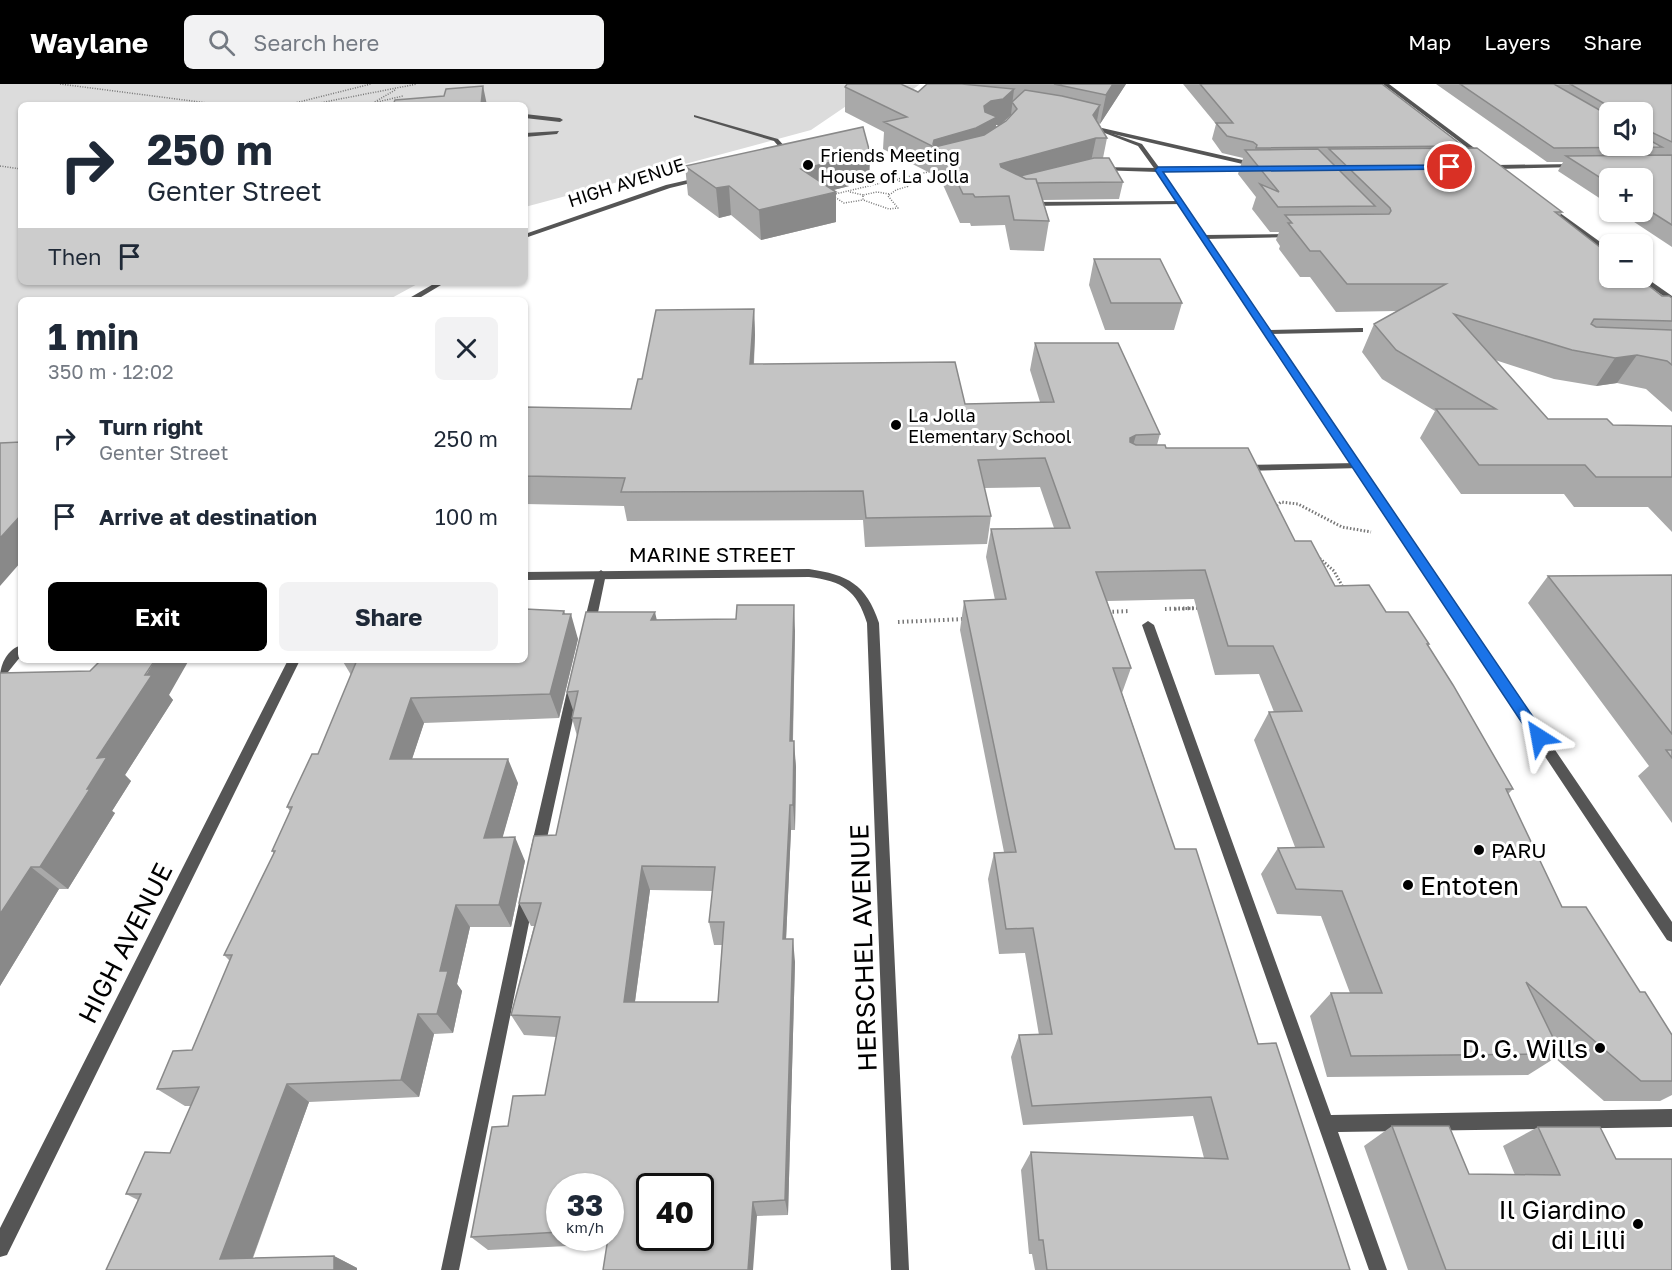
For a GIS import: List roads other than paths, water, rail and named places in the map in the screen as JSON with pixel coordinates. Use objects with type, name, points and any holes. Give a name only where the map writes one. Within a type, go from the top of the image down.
[{"type":"street","points":[[1386,84],[1505,174]]},
{"type":"street","points":[[528,116],[560,120]]},
{"type":"street","points":[[696,116],[776,140],[783,148],[766,163]]},
{"type":"street","points":[[1092,127],[1140,146],[1158,170],[1672,935]]},
{"type":"street","points":[[1102,130],[1145,138],[1188,152],[1259,164]]},
{"type":"street","points":[[528,135],[557,132]]},
{"type":"street","points":[[1485,167],[1588,166]]},
{"type":"street","points":[[1091,170],[1266,169]]},
{"type":"street","name":"HIGH AVENUE","points":[[528,235],[668,186],[711,177]]},
{"type":"street","points":[[1541,201],[1599,245]]},
{"type":"street","points":[[1023,204],[1181,203]]},
{"type":"street","points":[[1204,237],[1296,236]]},
{"type":"street","points":[[415,297],[437,285]]},
{"type":"street","points":[[1653,285],[1672,300]]},
{"type":"street","points":[[1268,332],[1360,330]]},
{"type":"street","points":[[1233,468],[1358,466]]},
{"type":"street","name":"MARINE STREET","points":[[528,576],[809,573],[828,575],[842,580],[858,591],[868,605],[873,623]]},
{"type":"street","points":[[584,644],[601,574]]},
{"type":"street","name":"HERSCHEL AVENUE","points":[[873,623],[900,1270]]},
{"type":"street","points":[[1148,625],[1378,1270]]},
{"type":"street","points":[[0,674],[18,651]]},
{"type":"street","name":"HIGH AVENUE","points":[[0,1248],[292,663]]},
{"type":"street","points":[[534,865],[579,668]]},
{"type":"street","points":[[450,1270],[529,888]]},
{"type":"street","points":[[1326,1124],[1672,1118]]},
{"type":"place","name":"Friends Meeting House of La Jolla","points":[[808,165]]},
{"type":"place","name":"La Jolla Elementary School","points":[[896,425]]},
{"type":"place","name":"PARU","points":[[1479,850]]},
{"type":"place","name":"Entoten","points":[[1408,885]]},
{"type":"place","name":"D. G. Wills","points":[[1600,1048]]},
{"type":"place","name":"Il Giardino di Lilli","points":[[1638,1224]]}]
